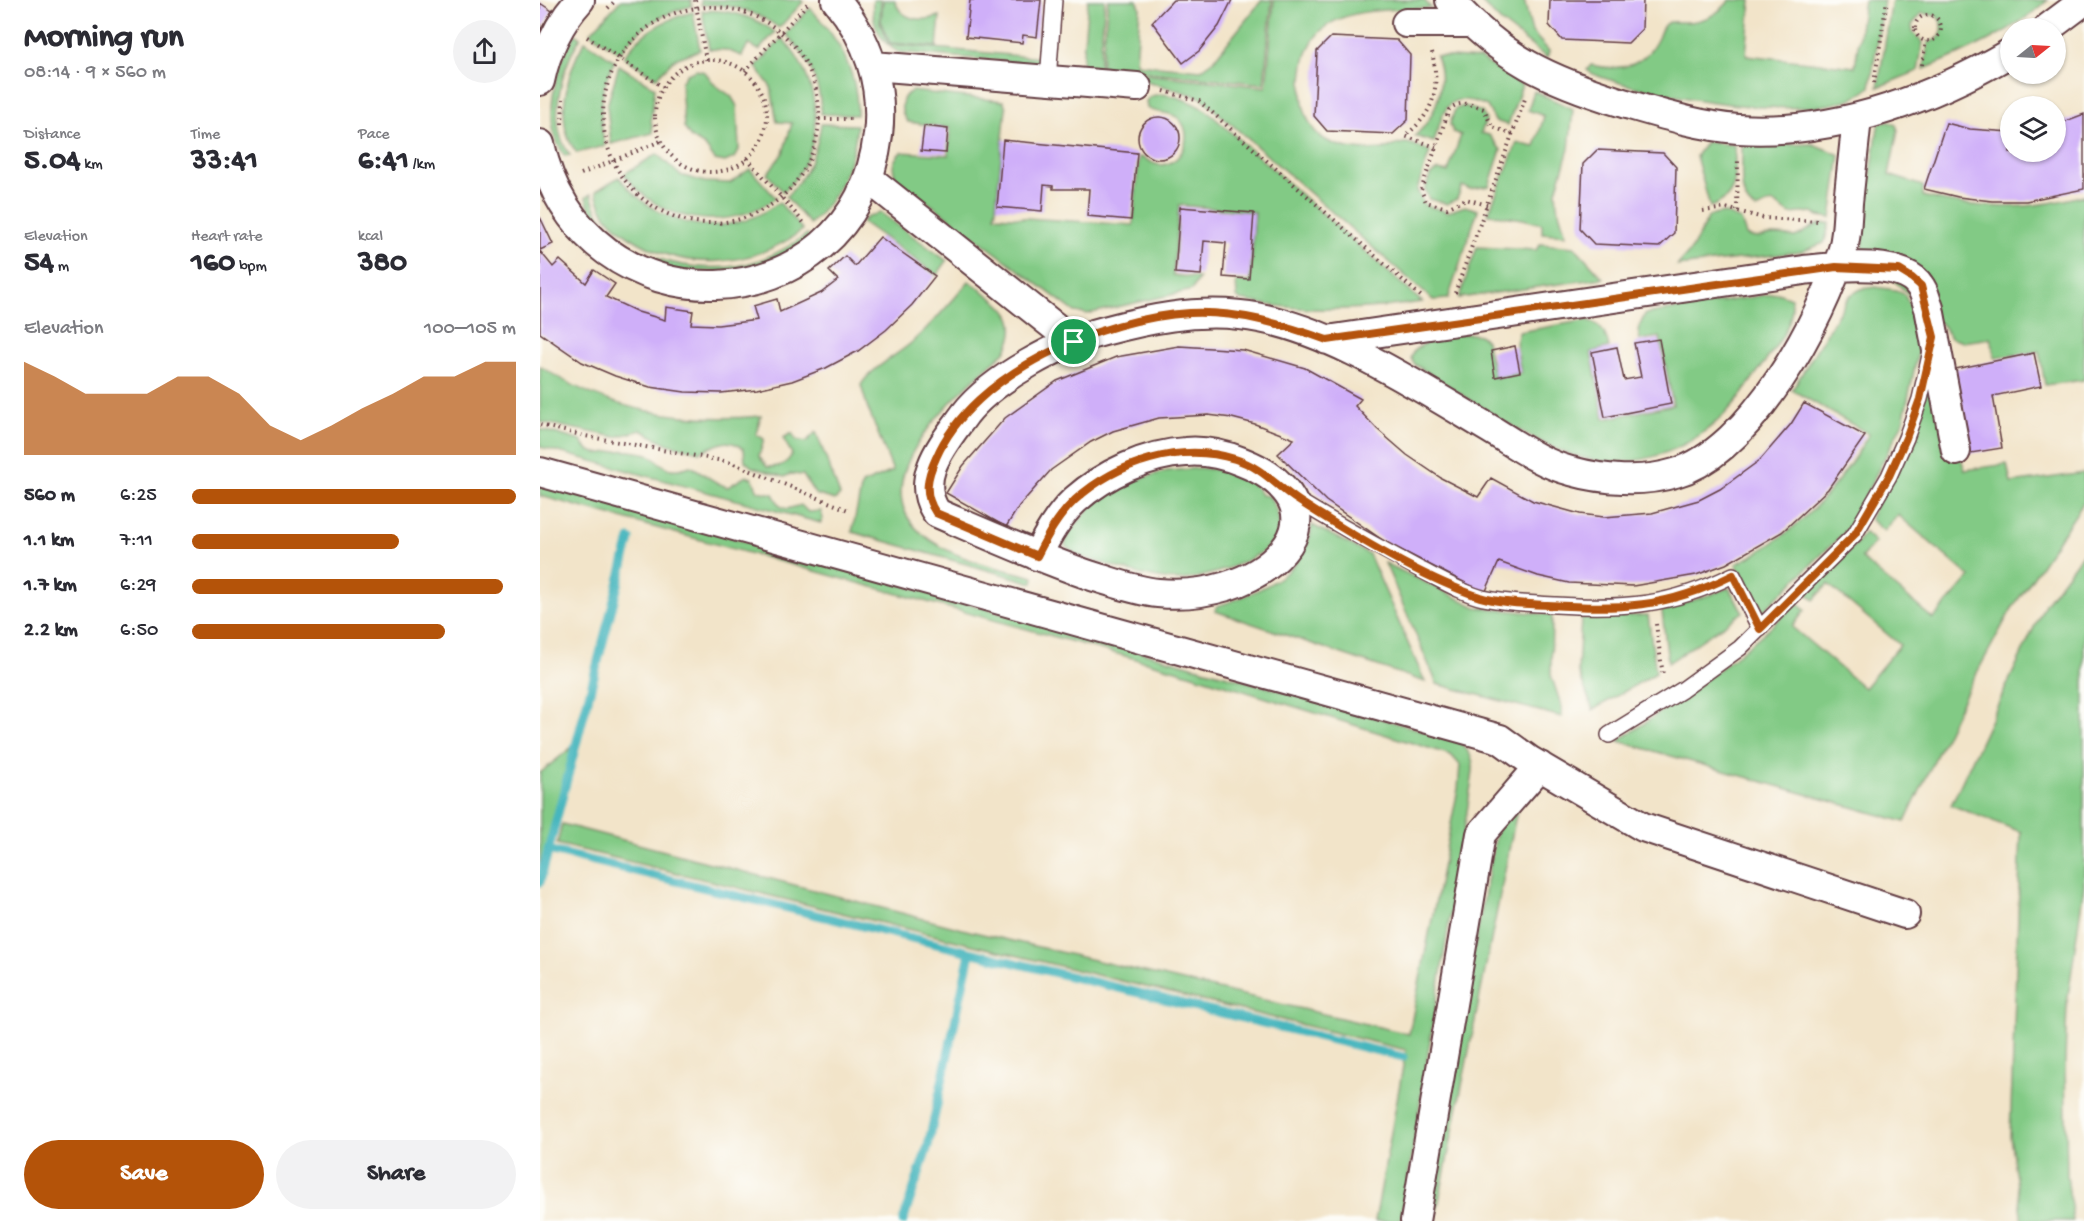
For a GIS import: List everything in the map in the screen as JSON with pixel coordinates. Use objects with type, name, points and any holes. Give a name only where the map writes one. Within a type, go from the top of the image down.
[{"type":"street","points":[[1450,0],[1488,39],[1535,70],[1580,90],[1705,124],[1737,129],[1822,126],[1857,118],[1922,97],[2000,58]]},
{"type":"street","points":[[2061,18],[2084,1]]},
{"type":"street","points":[[540,144],[553,185],[568,213],[608,254],[633,268],[668,281],[715,286],[743,283],[770,275],[796,262],[822,243],[839,226],[856,203],[868,178],[876,150],[880,120],[879,94],[873,66],[863,39],[815,2]]},
{"type":"street","points":[[552,87],[549,51],[576,19]]},
{"type":"street","points":[[1406,23],[1472,22]]},
{"type":"street","points":[[873,66],[1137,87]]},
{"type":"street","points":[[1037,556],[1052,528],[1075,500],[1109,476],[1152,458],[1187,451],[1236,459],[1269,475],[1289,495],[1296,516],[1297,531],[1271,564],[1238,582],[1197,593],[1158,593],[1115,583],[1037,556],[936,513],[930,504],[926,480],[940,448],[973,404],[1013,374],[1090,334],[1152,318],[1190,313],[1242,315],[1289,326],[1327,340],[1406,379],[1547,461],[1569,471],[1638,479],[1676,473],[1702,461],[1744,426],[1785,371],[1821,307],[1844,246],[1857,118]]},
{"type":"street","points":[[868,178],[1074,342]]},
{"type":"street","points":[[1327,340],[1836,267],[1899,270],[1921,286],[1934,337],[1956,451]]},
{"type":"street","points":[[540,472],[1500,739],[1643,828],[1905,914]]},
{"type":"street","points":[[1415,1221],[1481,834],[1540,766]]},
{"type":"lane","points":[[1048,80],[1054,0]]},
{"type":"lane","points":[[1609,735],[1666,700],[1740,648],[1855,534],[1889,476],[1906,438],[1920,399],[1934,337]]},
{"type":"lane","points":[[1289,495],[1383,550],[1455,587],[1482,598],[1527,604],[1611,608],[1654,603],[1708,588],[1733,575],[1760,629]]},
{"type":"path","points":[[696,0],[705,60]]},
{"type":"path","points":[[1874,88],[1887,0]]},
{"type":"path","points":[[745,71],[780,33],[815,2]]},
{"type":"path","points":[[697,8],[721,8],[748,14],[780,33],[794,47],[809,70],[819,119],[816,141],[806,167],[782,197],[756,213],[730,222],[687,220],[661,211],[639,195],[622,175],[605,134],[604,106],[611,77],[632,42],[653,24],[666,17],[697,8]]},
{"type":"path","points":[[1930,15],[1936,18],[1941,30],[1933,40],[1926,41],[1916,33],[1915,26],[1917,20],[1930,15]]},
{"type":"path","points":[[576,19],[620,59],[663,87]]},
{"type":"path","points":[[576,19],[579,46]]},
{"type":"path","points":[[1920,75],[1926,41]]},
{"type":"path","points":[[1431,52],[1436,69],[1436,88],[1431,108],[1422,121],[1405,136],[1436,147]]},
{"type":"path","points":[[725,61],[745,71],[762,91],[767,106],[767,122],[763,137],[747,158],[729,169],[713,172],[698,170],[682,164],[670,154],[661,141],[656,125],[655,109],[663,87],[680,69],[693,62],[725,61]]},
{"type":"path","points":[[1452,303],[1535,70]]},
{"type":"path","points":[[552,87],[563,128]]},
{"type":"path","points":[[1137,87],[1173,92],[1199,100],[1431,305]]},
{"type":"path","points":[[1487,205],[1466,199],[1447,208],[1426,202],[1420,190],[1449,110],[1463,103],[1484,109],[1492,127],[1513,134]]},
{"type":"path","points":[[553,185],[661,141]]},
{"type":"path","points":[[1737,211],[1738,151]]},
{"type":"path","points":[[747,158],[822,243]]},
{"type":"path","points":[[579,163],[589,183]]},
{"type":"path","points":[[1703,211],[1726,208],[1763,218],[1824,221]]},
{"type":"path","points":[[540,425],[585,436],[729,462],[848,510]]},
{"type":"path","points":[[1654,603],[1666,700]]},
{"type":"green space","points":[[621,0],[691,0],[692,6],[661,17],[634,36],[620,53],[590,33]]},
{"type":"green space","points":[[701,0],[801,0],[803,2],[779,28],[742,9],[722,5],[701,5]]},
{"type":"green space","points":[[873,0],[881,0],[880,23],[889,44],[1042,58],[1036,64],[899,52],[886,43],[881,37],[873,16]]},
{"type":"green space","points":[[883,0],[895,0],[902,12],[913,18],[926,19],[940,16],[937,47],[890,43],[881,23]]},
{"type":"green space","points":[[1088,0],[1105,0],[1099,69],[1266,87],[1274,0],[1424,0],[1431,8],[1362,13],[1342,18],[1325,27],[1312,41],[1304,62],[1302,97],[1310,124],[1318,135],[1330,142],[1352,149],[1367,150],[1407,143],[1430,151],[1417,190],[1424,205],[1448,212],[1465,206],[1478,210],[1448,299],[1433,300],[1200,97],[1143,80],[1081,74]]},
{"type":"green space","points":[[1108,0],[1137,0],[1140,7],[1136,64],[1201,70],[1213,61],[1262,0],[1272,0],[1264,84],[1101,67]]},
{"type":"green space","points":[[1479,0],[1524,0],[1532,32],[1549,51],[1547,58],[1500,21]]},
{"type":"green space","points":[[1730,0],[1751,0],[1746,55],[1855,67],[1864,0],[1884,0],[1870,87],[1849,99],[1821,106],[1786,108],[1749,106],[1711,102],[1644,89],[1598,76],[1587,70],[1591,65],[1612,68],[1630,65],[1646,55],[1652,48],[1665,24],[1702,20],[1720,10]]},
{"type":"green space","points":[[1892,0],[2048,0],[2024,18],[2000,18],[2000,34],[1924,69],[1928,43],[1939,38],[1942,27],[1937,16],[1922,13],[1912,25],[1913,33],[1923,42],[1918,71],[1878,87]]},
{"type":"green space","points":[[810,8],[829,31],[845,57],[854,85],[857,115],[821,114],[818,91],[811,70],[800,51],[786,34]]},
{"type":"green space","points":[[702,11],[731,12],[759,22],[775,32],[759,50],[748,44],[742,56],[726,50],[709,49]]},
{"type":"green space","points":[[693,12],[700,50],[675,59],[656,78],[624,57],[638,40],[654,28],[673,18]]},
{"type":"green space","points":[[575,34],[580,38],[567,65],[559,97],[559,128],[570,155],[565,156],[557,143],[553,128],[553,95],[561,63]]},
{"type":"green space","points":[[782,38],[796,55],[806,75],[815,115],[814,136],[808,156],[798,175],[783,192],[767,174],[783,153],[792,123],[777,122],[771,87],[756,67]]},
{"type":"green space","points":[[585,41],[615,61],[603,92],[601,113],[605,146],[577,153],[566,128],[565,97],[573,67]]},
{"type":"green space","points":[[1436,56],[1481,59],[1522,85],[1508,125],[1495,121],[1487,106],[1463,100],[1449,105],[1434,142],[1415,136],[1429,119],[1438,99],[1440,78]]},
{"type":"green space","points":[[619,65],[655,88],[651,119],[653,133],[611,144],[607,106]]},
{"type":"green space","points":[[696,70],[705,72],[715,85],[731,96],[737,106],[739,150],[734,158],[725,162],[715,160],[705,146],[690,137],[684,127],[681,82],[687,74]]},
{"type":"green space","points":[[912,91],[1003,101],[1006,108],[995,216],[1133,225],[1139,157],[1158,165],[1169,163],[1181,154],[1186,139],[1183,124],[1178,118],[1147,108],[1146,101],[1151,96],[1158,95],[1184,99],[1206,110],[1422,302],[1353,309],[1309,309],[1240,300],[1237,297],[1236,281],[1250,282],[1255,212],[1179,205],[1173,275],[1199,278],[1192,290],[1087,314],[1075,312],[897,179],[893,165],[901,152],[948,155],[950,128],[908,122],[905,118],[902,101]]},
{"type":"green space","points":[[1534,91],[1573,109],[1569,149],[1556,191],[1557,205],[1566,235],[1542,233],[1542,224],[1488,214],[1517,143],[1535,147],[1544,116],[1528,110]]},
{"type":"green space","points":[[1464,106],[1482,112],[1486,120],[1481,133],[1489,135],[1501,150],[1489,186],[1470,189],[1462,186],[1457,199],[1447,204],[1429,199],[1425,190],[1430,175],[1438,170],[1448,172],[1461,135],[1453,132],[1450,124],[1455,109]]},
{"type":"green space","points":[[1887,121],[1896,125],[1898,130],[1889,175],[1923,186],[1923,196],[1963,204],[2004,207],[2044,204],[2084,195],[2084,380],[2045,385],[2039,351],[1995,358],[1991,338],[1963,342],[1951,338],[1942,325],[1864,253],[1862,235],[1878,127],[1880,123]]},
{"type":"green space","points":[[821,124],[857,125],[852,153],[843,179],[829,203],[810,224],[786,197],[800,181],[810,163]]},
{"type":"green space","points":[[1706,142],[1734,145],[1735,155],[1734,183],[1731,190],[1720,203],[1710,207],[1696,156]]},
{"type":"green space","points":[[1813,144],[1840,155],[1831,218],[1818,216],[1813,212],[1790,214],[1772,202],[1756,209],[1750,205],[1743,191],[1742,146]]},
{"type":"green space","points":[[657,154],[680,175],[705,182],[730,183],[750,169],[776,198],[756,209],[736,216],[715,219],[695,218],[675,213],[656,204],[639,191],[624,174]]},
{"type":"green space","points":[[619,177],[653,208],[673,218],[694,224],[716,226],[738,223],[759,215],[779,202],[803,230],[783,243],[740,258],[695,261],[673,256],[651,249],[630,237],[612,223],[604,212],[596,191]]},
{"type":"green space","points":[[591,194],[599,214],[612,231],[648,255],[670,262],[715,268],[736,266],[773,255],[807,234],[811,239],[796,250],[738,272],[676,271],[620,245],[593,220],[586,197]]},
{"type":"green space","points":[[881,213],[947,261],[937,275],[862,222],[868,216]]},
{"type":"green space","points":[[1724,213],[1741,220],[1746,235],[1754,238],[1775,235],[1795,237],[1814,226],[1830,223],[1824,243],[1801,252],[1677,266],[1692,249],[1709,216]]},
{"type":"green space","points":[[1540,244],[1575,247],[1603,278],[1459,298],[1477,247],[1536,250]]},
{"type":"green space","points":[[969,281],[1005,310],[1010,318],[1011,339],[1005,352],[944,409],[924,434],[909,459],[902,485],[904,510],[920,532],[932,542],[974,561],[1034,577],[1033,583],[852,532],[862,484],[893,471],[861,385],[877,368],[919,336]]},
{"type":"green space","points":[[1875,287],[1896,290],[1905,295],[1913,311],[1921,338],[1903,422],[1848,529],[1762,612],[1736,564],[1777,539],[1813,510],[1843,474],[1869,434],[1792,390],[1849,296],[1861,289]]},
{"type":"green space","points":[[1778,293],[1791,298],[1790,319],[1772,352],[1734,404],[1714,424],[1692,440],[1668,452],[1642,459],[1615,462],[1587,459],[1559,450],[1485,410],[1414,364],[1411,358],[1420,347],[1440,338],[1463,334],[1480,335],[1486,341],[1495,378],[1521,373],[1516,343],[1519,332],[1587,320],[1602,330],[1609,347],[1591,352],[1604,419],[1673,405],[1660,337],[1640,340],[1638,330],[1645,314]]},
{"type":"green space","points":[[540,366],[592,394],[646,410],[702,417],[761,416],[756,434],[764,439],[759,456],[767,467],[782,465],[792,454],[783,438],[792,433],[796,440],[806,442],[816,432],[840,495],[835,500],[815,494],[803,475],[790,474],[784,477],[752,467],[745,461],[744,449],[732,443],[722,443],[699,452],[668,444],[641,430],[616,437],[540,422]]},
{"type":"green space","points":[[1930,372],[1965,470],[2007,464],[2011,483],[2084,473],[2084,502],[2011,610],[1967,691],[1905,822],[1618,741],[1711,676],[1797,603],[1805,610],[1792,627],[1864,688],[1900,645],[1828,584],[1814,600],[1806,593],[1856,544],[1864,532],[1875,542],[1861,558],[1933,619],[1970,577],[1898,515],[1884,531],[1870,519]]},
{"type":"green space","points":[[540,429],[581,441],[591,452],[622,450],[640,452],[649,455],[667,468],[677,469],[690,466],[717,483],[728,487],[746,476],[752,478],[758,491],[773,494],[780,506],[787,509],[801,505],[808,512],[821,511],[823,519],[821,523],[540,447]]},
{"type":"green space","points":[[1200,468],[1227,471],[1243,476],[1256,486],[1261,495],[1269,496],[1278,515],[1279,525],[1277,535],[1271,544],[1248,560],[1233,566],[1202,576],[1178,580],[1142,575],[1115,567],[1079,556],[1065,546],[1068,534],[1099,497],[1128,482],[1167,471]]},
{"type":"green space","points":[[540,484],[1457,740],[1465,747],[1472,760],[1473,773],[1401,1221],[1375,1221],[1406,1050],[557,844],[562,824],[970,931],[1409,1034],[1458,789],[1460,765],[1451,755],[1176,670],[540,496]]},
{"type":"green space","points":[[1312,525],[1369,554],[1425,682],[1215,611],[1216,607],[1248,595],[1278,579],[1290,569],[1308,543]]},
{"type":"green space","points":[[2084,552],[2084,885],[2067,1004],[2065,1061],[2067,1176],[2073,1221],[2022,1221],[2010,1136],[2021,832],[1951,805],[2045,604]]},
{"type":"green space","points":[[1385,563],[1476,607],[1552,615],[1551,675],[1562,708],[1562,717],[1437,684]]},
{"type":"green space","points":[[1729,588],[1743,612],[1668,663],[1662,611]]},
{"type":"green space","points":[[1648,615],[1656,673],[1593,710],[1578,671],[1581,618]]},
{"type":"green space","points":[[572,747],[540,880],[540,773]]},
{"type":"green space","points":[[1526,765],[1435,1221],[1422,1221],[1504,793],[1511,776]]},
{"type":"building","points":[[970,0],[1041,0],[1037,37],[1023,35],[1022,43],[966,37]]},
{"type":"building","points":[[1173,0],[1232,0],[1219,26],[1199,51],[1183,63],[1152,22]]},
{"type":"building","points":[[1550,0],[1643,0],[1642,29],[1628,43],[1562,40],[1549,25]]},
{"type":"building","points":[[540,3],[552,11],[540,31]]},
{"type":"building","points":[[1331,37],[1397,40],[1410,55],[1408,120],[1393,134],[1327,131],[1314,116],[1317,51]]},
{"type":"building","points":[[2084,114],[2084,189],[2026,201],[1992,201],[1958,197],[1924,189],[1946,123],[1970,129],[2000,131],[2000,162],[2066,162],[2066,121]]},
{"type":"building","points":[[1159,117],[1174,123],[1180,138],[1174,153],[1159,159],[1144,153],[1138,138],[1144,123]]},
{"type":"building","points":[[924,126],[948,129],[946,153],[921,151]]},
{"type":"building","points":[[1003,140],[1137,153],[1131,220],[1087,216],[1089,189],[1053,189],[1053,186],[1044,185],[1042,211],[997,207]]},
{"type":"building","points":[[1597,150],[1663,153],[1676,167],[1674,233],[1659,247],[1594,244],[1580,229],[1583,164]]},
{"type":"building","points":[[1180,207],[1254,213],[1249,279],[1223,277],[1226,243],[1204,241],[1201,275],[1175,273]]},
{"type":"building","points":[[540,217],[553,244],[540,250]]},
{"type":"building","points":[[880,237],[935,276],[912,305],[886,330],[858,351],[826,368],[792,381],[757,389],[721,393],[685,392],[650,387],[582,362],[540,333],[540,251],[553,267],[560,260],[586,283],[594,270],[615,284],[606,297],[638,312],[665,320],[666,307],[693,311],[691,324],[718,325],[757,320],[753,306],[777,299],[780,312],[821,293],[838,280],[829,271],[845,256],[855,266]]},
{"type":"building","points":[[1659,339],[1671,404],[1605,417],[1592,352],[1617,347],[1624,380],[1641,377],[1634,343]]},
{"type":"building","points":[[1179,346],[1243,350],[1305,368],[1361,399],[1355,406],[1377,429],[1407,455],[1441,478],[1478,497],[1491,478],[1533,501],[1580,514],[1604,517],[1652,513],[1699,500],[1720,489],[1760,460],[1791,424],[1804,403],[1865,436],[1828,489],[1782,532],[1726,564],[1696,575],[1633,586],[1569,583],[1538,576],[1499,562],[1485,593],[1387,543],[1326,501],[1278,454],[1294,439],[1232,418],[1208,415],[1159,418],[1113,431],[1091,442],[1051,470],[1019,506],[1006,527],[946,493],[963,466],[1005,418],[1057,381],[1116,357]]},
{"type":"building","points":[[1515,346],[1520,372],[1495,377],[1491,351]]},
{"type":"building","points":[[2034,353],[2041,386],[1993,396],[2002,448],[1971,453],[1955,369]]},
{"type":"waterway","points":[[540,882],[630,539]]},
{"type":"waterway","points":[[548,850],[1403,1057]]},
{"type":"waterway","points":[[903,1221],[928,1146],[970,953]]},
{"type":"route","points":[[1836,267],[1899,270],[1912,278],[1921,286],[1929,308],[1934,337],[1920,399],[1906,438],[1889,476],[1855,534],[1760,629],[1733,575],[1708,588],[1679,597],[1643,605],[1611,608],[1527,604],[1482,598],[1455,587],[1383,550],[1325,517],[1289,495],[1269,475],[1236,459],[1187,451],[1152,458],[1109,476],[1075,500],[1052,528],[1037,556],[936,513],[930,504],[926,480],[940,448],[973,404],[1013,374],[1074,342],[1090,334],[1152,318],[1190,313],[1242,315],[1289,326],[1327,340],[1836,267]]}]
